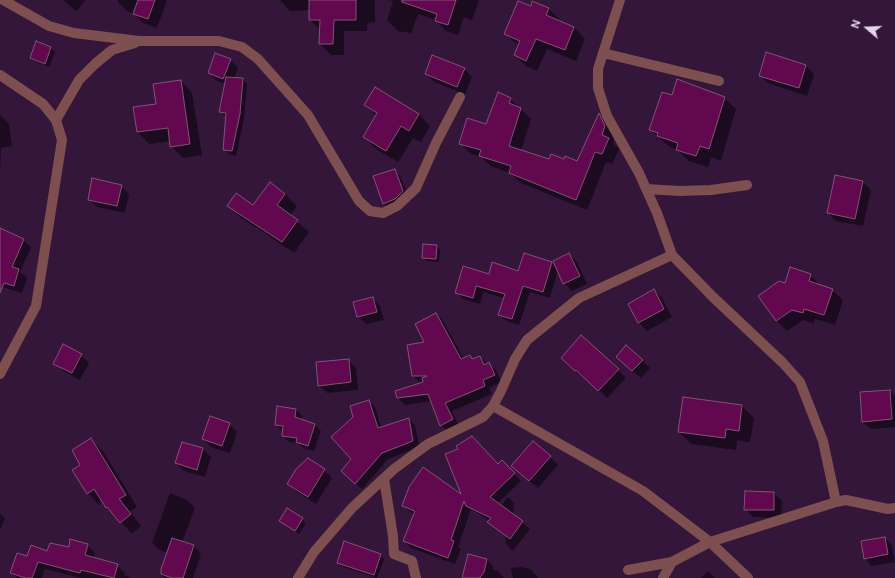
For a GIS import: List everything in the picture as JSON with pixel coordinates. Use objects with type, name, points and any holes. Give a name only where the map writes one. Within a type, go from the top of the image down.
[{"type":"street","points":[[3,0],[49,26],[74,33],[139,41],[219,40],[242,47],[258,59],[308,115],[359,201],[370,211],[383,213],[397,206],[416,188],[436,143],[460,97]]},
{"type":"street","points":[[620,0],[598,69],[598,88],[608,116],[625,144],[658,213],[672,255],[713,297],[783,363],[800,382],[823,442],[836,502]]},
{"type":"street","points":[[56,120],[79,80],[96,63],[112,50],[139,41]]},
{"type":"street","points":[[603,53],[719,81]]},
{"type":"street","points":[[0,75],[43,104],[56,120],[62,140],[36,306],[0,374]]},
{"type":"street","points":[[646,188],[680,191],[711,190],[747,185]]},
{"type":"street","points":[[298,578],[314,552],[352,508],[384,479],[428,444],[483,417],[501,391],[515,359],[527,340],[579,298],[672,255]]},
{"type":"street","points":[[492,406],[643,491],[710,542],[748,578]]},
{"type":"street","points":[[384,479],[393,536],[394,554],[412,561],[416,578]]},
{"type":"street","points":[[628,570],[672,562],[710,542],[836,502],[846,500],[888,509],[895,508]]},
{"type":"street","points":[[663,578],[672,562]]},
{"type":"building","points":[[138,0],[155,0],[148,19],[133,14]]},
{"type":"building","points":[[309,0],[356,0],[356,20],[334,20],[333,44],[319,44],[320,20],[309,20]]},
{"type":"building","points":[[402,0],[456,0],[448,25],[435,21],[437,14],[402,2]]},
{"type":"building","points":[[518,1],[531,6],[532,1],[549,8],[546,15],[574,27],[565,50],[536,39],[526,61],[514,55],[520,41],[504,34]]},
{"type":"building","points":[[36,41],[51,47],[45,64],[30,58]]},
{"type":"building","points":[[766,52],[806,65],[799,88],[759,76]]},
{"type":"building","points":[[215,53],[231,59],[223,79],[208,73]]},
{"type":"building","points":[[432,55],[465,68],[457,87],[425,74]]},
{"type":"building","points":[[226,77],[243,78],[240,114],[232,151],[223,150],[226,113],[219,112]]},
{"type":"building","points":[[677,79],[725,97],[709,149],[700,146],[696,156],[676,150],[678,143],[657,136],[658,133],[649,130],[662,92],[672,95]]},
{"type":"building","points":[[181,80],[190,144],[170,147],[168,128],[137,132],[133,107],[156,104],[153,84]]},
{"type":"building","points":[[375,87],[419,114],[409,131],[401,126],[386,151],[363,137],[377,113],[364,105]]},
{"type":"building","points":[[498,92],[511,98],[509,103],[521,108],[509,146],[549,159],[551,154],[564,159],[565,156],[577,161],[599,113],[605,126],[602,135],[609,138],[602,154],[595,152],[576,200],[509,173],[511,166],[479,156],[481,150],[459,144],[467,118],[486,124]]},
{"type":"building","points":[[395,169],[403,191],[395,199],[383,204],[373,176]]},
{"type":"building","points":[[835,175],[863,181],[855,219],[827,213]]},
{"type":"building","points":[[92,178],[122,185],[117,206],[88,200]]},
{"type":"building","points":[[270,182],[285,194],[277,205],[298,220],[282,242],[227,206],[236,193],[253,205]]},
{"type":"building","points":[[0,228],[24,239],[12,267],[19,269],[14,286],[4,283],[0,293]]},
{"type":"building","points":[[423,244],[437,245],[436,259],[422,258]]},
{"type":"building","points":[[524,253],[552,262],[543,292],[523,286],[512,319],[498,315],[505,294],[476,286],[473,298],[455,293],[463,266],[489,274],[492,262],[518,271]]},
{"type":"building","points":[[569,253],[580,276],[563,284],[553,261]]},
{"type":"building","points":[[790,267],[811,274],[809,281],[833,289],[824,315],[804,309],[803,313],[792,310],[776,321],[758,296],[779,281],[785,283]]},
{"type":"building","points":[[654,289],[664,309],[638,323],[628,304]]},
{"type":"building","points":[[373,297],[377,312],[357,317],[353,302]]},
{"type":"building","points":[[436,313],[461,359],[470,355],[472,359],[480,356],[484,365],[489,362],[495,375],[483,380],[485,386],[445,403],[453,419],[440,426],[428,394],[397,398],[395,391],[423,382],[422,378],[427,376],[412,376],[407,345],[424,342],[415,324]]},
{"type":"building","points":[[581,335],[619,369],[598,391],[561,358]]},
{"type":"building","points":[[63,344],[82,354],[72,373],[53,364]]},
{"type":"building","points":[[626,345],[643,360],[632,371],[616,357]]},
{"type":"building","points":[[349,359],[351,382],[318,386],[316,362]]},
{"type":"building","points":[[890,390],[892,419],[862,422],[860,392]]},
{"type":"building","points":[[683,397],[742,405],[739,431],[726,429],[725,438],[678,432]]},
{"type":"building","points":[[369,400],[378,428],[409,418],[413,441],[382,453],[355,484],[341,471],[351,459],[331,437],[353,417],[350,406]]},
{"type":"building","points":[[277,406],[296,409],[295,417],[315,424],[308,446],[296,442],[297,438],[282,436],[283,426],[275,425]]},
{"type":"building","points":[[210,416],[230,423],[222,446],[202,439]]},
{"type":"building","points":[[472,436],[498,464],[502,460],[515,473],[490,497],[523,521],[510,539],[487,522],[491,518],[466,506],[464,501],[451,540],[454,541],[448,558],[403,541],[415,511],[402,506],[409,487],[423,467],[461,494],[445,454],[458,449],[456,446]]},
{"type":"building","points":[[91,438],[126,495],[119,499],[131,514],[120,523],[107,507],[106,508],[94,489],[87,494],[72,470],[80,465],[72,450]]},
{"type":"building","points":[[533,441],[551,456],[529,481],[511,466]]},
{"type":"building","points":[[182,442],[203,448],[197,470],[175,463]]},
{"type":"building","points":[[308,458],[325,469],[308,497],[287,484],[296,469]]},
{"type":"building","points":[[745,491],[774,492],[774,510],[744,510]]},
{"type":"building","points":[[287,508],[303,518],[295,531],[279,521]]},
{"type":"building","points":[[885,537],[888,554],[864,559],[861,541]]},
{"type":"building","points":[[172,538],[194,545],[183,578],[172,578],[161,574],[161,569]]},
{"type":"building","points":[[70,539],[88,544],[85,555],[118,564],[114,578],[81,570],[80,573],[38,562],[32,578],[26,578],[10,573],[17,553],[27,556],[31,545],[47,551],[50,543],[69,547]]},
{"type":"building","points":[[344,541],[381,554],[374,575],[337,563]]},
{"type":"building","points":[[468,554],[487,559],[484,572],[480,578],[462,578]]}]
